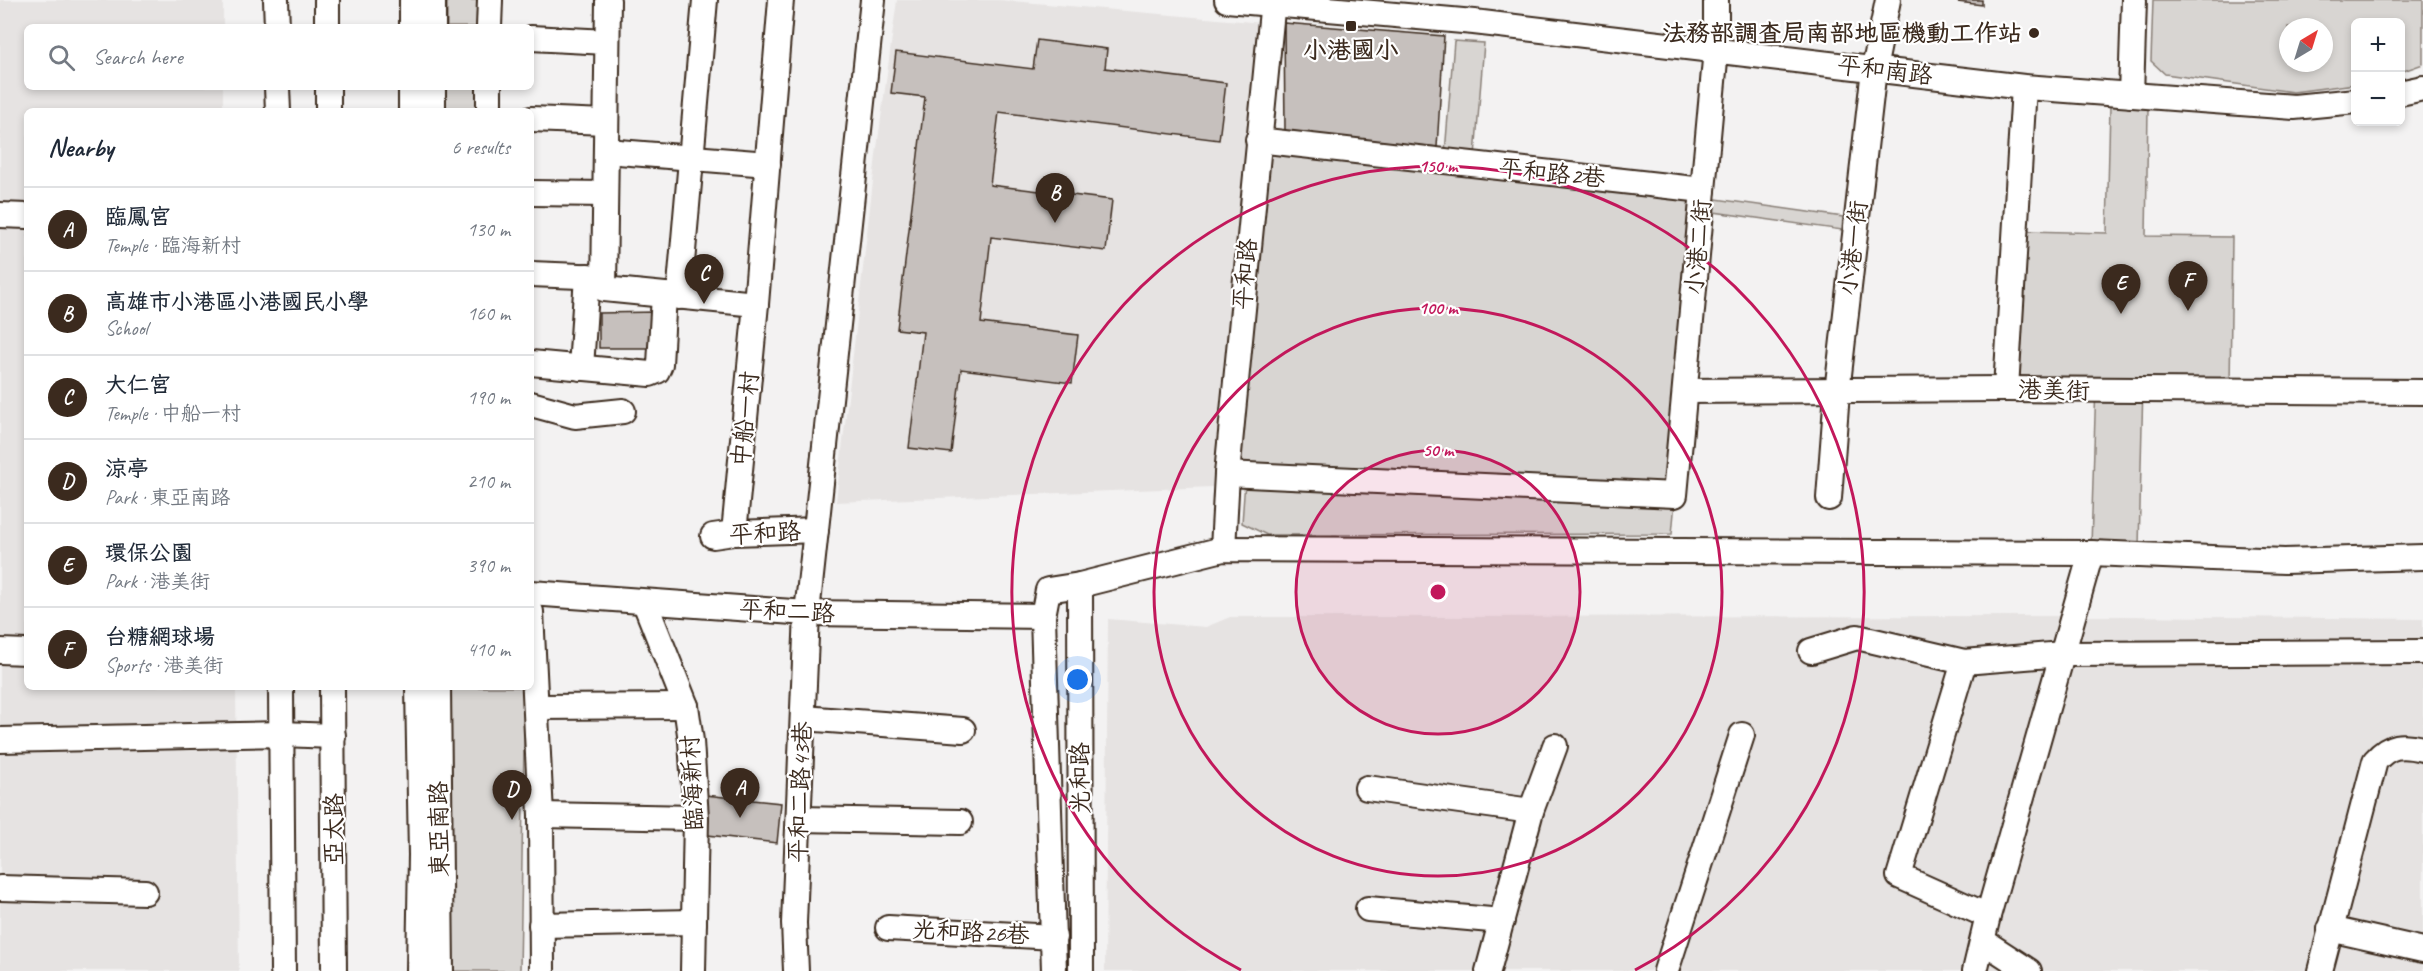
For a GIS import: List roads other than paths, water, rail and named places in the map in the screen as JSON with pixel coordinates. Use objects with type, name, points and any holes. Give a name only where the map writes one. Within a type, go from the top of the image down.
[{"type":"street","points":[[276,0],[277,24]]},
{"type":"street","points":[[327,0],[327,24]]},
{"type":"street","points":[[412,0],[412,24]]},
{"type":"street","points":[[433,0],[433,24]]},
{"type":"street","points":[[489,24],[490,0]]},
{"type":"street","points":[[581,368],[596,276],[605,194],[608,0]]},
{"type":"street","points":[[534,363],[650,374],[657,371],[660,364],[692,158],[705,0]]},
{"type":"street","name":"中船一村","points":[[724,534],[756,304],[781,0]]},
{"type":"street","name":"平和二路43巷","points":[[796,971],[794,922],[807,613],[873,0]]},
{"type":"street","name":"平和南路","points":[[1227,0],[1476,11],[1716,49],[2024,87],[2294,107],[2351,101]]},
{"type":"street","name":"小港二街","points":[[1227,474],[1675,495],[1716,49],[1716,0]]},
{"type":"street","name":"小港一街","points":[[1829,498],[1837,392],[1874,69],[1888,0]]},
{"type":"street","points":[[2131,95],[2134,0]]},
{"type":"street","name":"平和路","points":[[1223,549],[1227,474],[1273,2]]},
{"type":"street","points":[[534,38],[607,42]]},
{"type":"street","points":[[2006,389],[2024,87]]},
{"type":"street","points":[[2405,92],[2423,88]]},
{"type":"street","points":[[277,90],[278,108]]},
{"type":"street","points":[[328,90],[328,108]]},
{"type":"street","points":[[411,90],[411,108]]},
{"type":"street","points":[[433,90],[433,108]]},
{"type":"street","points":[[489,90],[489,108]]},
{"type":"street","points":[[534,119],[606,122]]},
{"type":"street","name":"平和路2巷","points":[[1258,140],[1704,190]]},
{"type":"street","points":[[606,151],[768,164]]},
{"type":"street","points":[[534,193],[605,194]]},
{"type":"street","points":[[0,215],[24,216]]},
{"type":"street","points":[[534,274],[596,276]]},
{"type":"street","points":[[596,276],[604,290],[756,304]]},
{"type":"street","name":"港美街","points":[[1685,391],[1837,392],[2006,389],[2423,392]]},
{"type":"street","points":[[534,405],[575,416],[622,411]]},
{"type":"street","name":"平和路","points":[[724,534],[816,530]]},
{"type":"street","points":[[1080,585],[1223,549],[2091,553],[2284,561],[2423,557]]},
{"type":"street","points":[[1975,971],[1988,916],[2091,553]]},
{"type":"street","name":"光和路","points":[[1054,971],[1043,616],[1048,590],[1080,585],[1081,971]]},
{"type":"street","name":"平和二路","points":[[534,593],[807,613],[1043,616]]},
{"type":"street","name":"臨海新村","points":[[645,603],[686,706],[691,741],[696,818],[693,971]]},
{"type":"street","points":[[1811,651],[1857,637],[1964,662],[2063,654],[2423,652]]},
{"type":"street","points":[[0,651],[24,652]]},
{"type":"street","points":[[534,660],[541,815],[542,971]]},
{"type":"street","points":[[1964,662],[1899,876],[1988,916]]},
{"type":"street","points":[[281,690],[283,971]]},
{"type":"street","name":"亞太路","points":[[332,690],[334,971]]},
{"type":"street","name":"東亞南路","points":[[418,690],[421,855],[419,971]]},
{"type":"street","name":"東亞南路","points":[[438,690],[441,971]]},
{"type":"street","points":[[537,707],[686,706]]},
{"type":"street","points":[[803,718],[963,730]]},
{"type":"street","points":[[0,740],[282,734],[333,736]]},
{"type":"street","points":[[1666,971],[1742,735]]},
{"type":"street","points":[[2320,971],[2375,761],[2386,749],[2406,745],[2423,749]]},
{"type":"street","points":[[1488,971],[1531,811],[1555,746]]},
{"type":"street","points":[[1366,788],[1531,811]]},
{"type":"street","points":[[541,815],[696,818]]},
{"type":"street","points":[[799,819],[960,822]]},
{"type":"street","points":[[0,888],[145,892]]},
{"type":"street","points":[[1368,909],[1502,921]]},
{"type":"street","points":[[542,925],[694,922]]},
{"type":"street","name":"光和路26巷","points":[[888,928],[1054,937]]},
{"type":"street","points":[[2330,929],[2423,950]]},
{"type":"street","points":[[1983,941],[2029,971]]},
{"type":"place","name":"小港國小","points":[[1351,26]]},
{"type":"place","name":"法務部調查局南部地區機動工作站","points":[[2034,33]]},
{"type":"place","name":"高雄市小港區小港國民小學","points":[[1055,223]]},
{"type":"place","name":"大仁宮","points":[[704,304]]},
{"type":"place","name":"台糖網球場","points":[[2188,311]]},
{"type":"place","name":"環保公園","points":[[2121,314]]},
{"type":"place","name":"臨鳳宮","points":[[740,818]]},
{"type":"place","name":"涼亭","points":[[512,820]]}]
